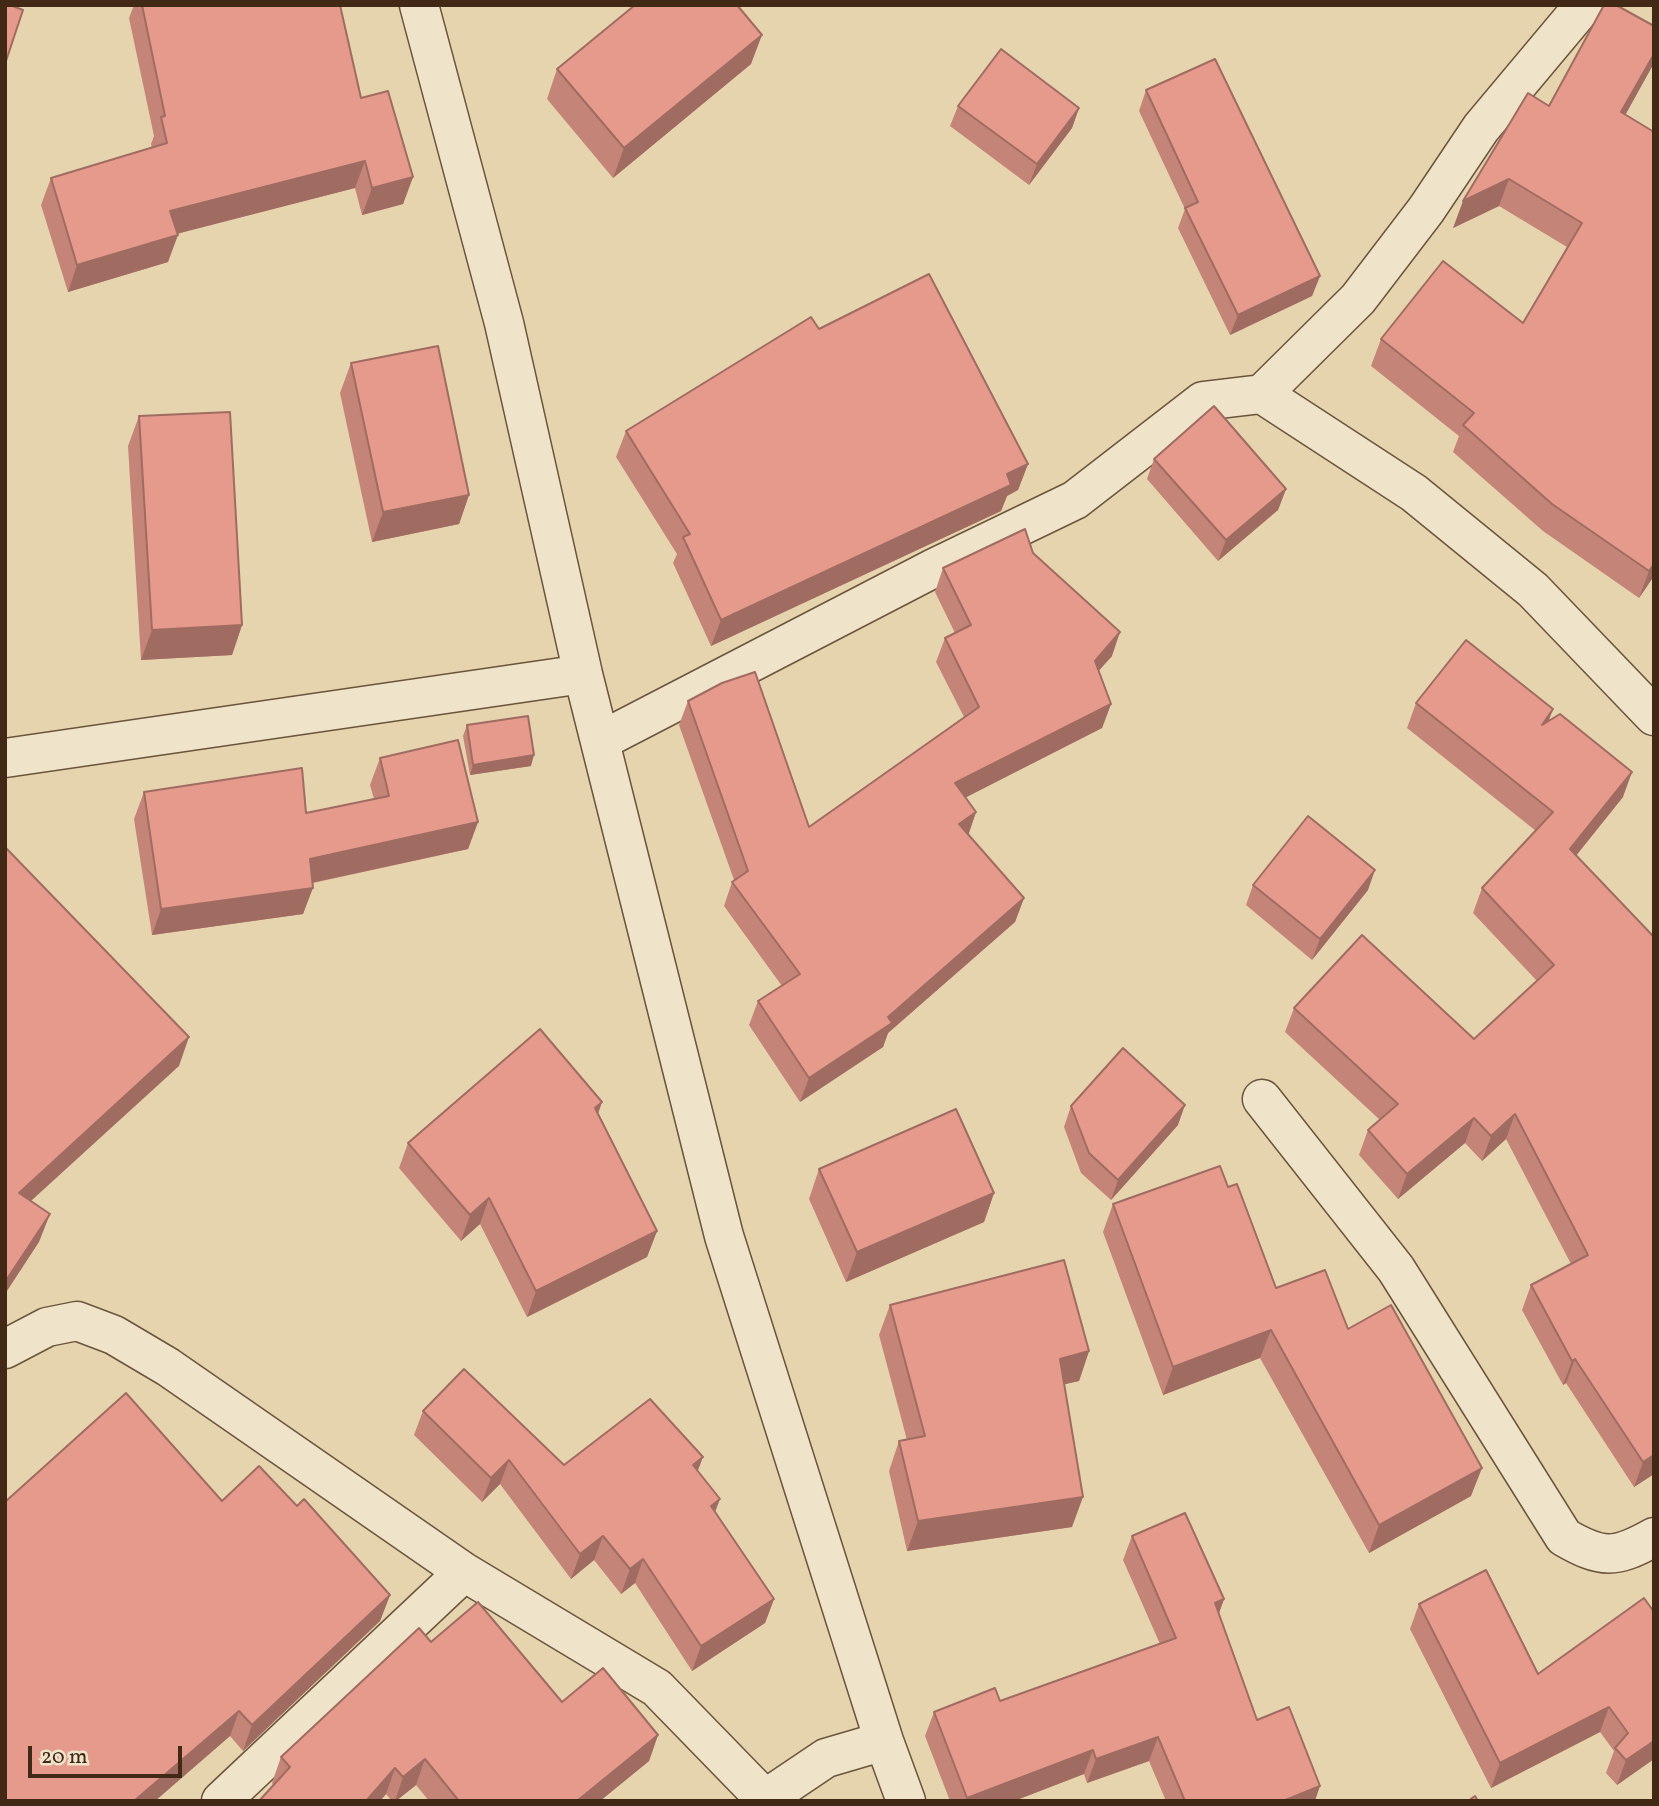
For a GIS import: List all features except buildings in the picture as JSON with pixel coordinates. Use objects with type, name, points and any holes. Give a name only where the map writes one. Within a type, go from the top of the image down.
[{"type":"street","points":[[419,5],[504,323],[583,674],[602,740],[724,1236],[884,1741],[906,1801]]},
{"type":"street","points":[[602,740],[934,568],[1075,500],[1203,401],[1262,394],[1358,299],[1426,210],[1481,128],[1584,5]]},
{"type":"street","points":[[1262,394],[1414,493],[1458,528],[1533,590],[1654,716]]},
{"type":"street","points":[[5,758],[583,674]]},
{"type":"street","points":[[1262,1098],[1396,1269],[1564,1537],[1589,1551],[1610,1556],[1654,1537]]},
{"type":"street","points":[[5,1349],[47,1327],[77,1321],[114,1335],[168,1367],[464,1572],[657,1688],[764,1800],[825,1758],[884,1741]]},
{"type":"street","points":[[221,1801],[464,1572]]}]
